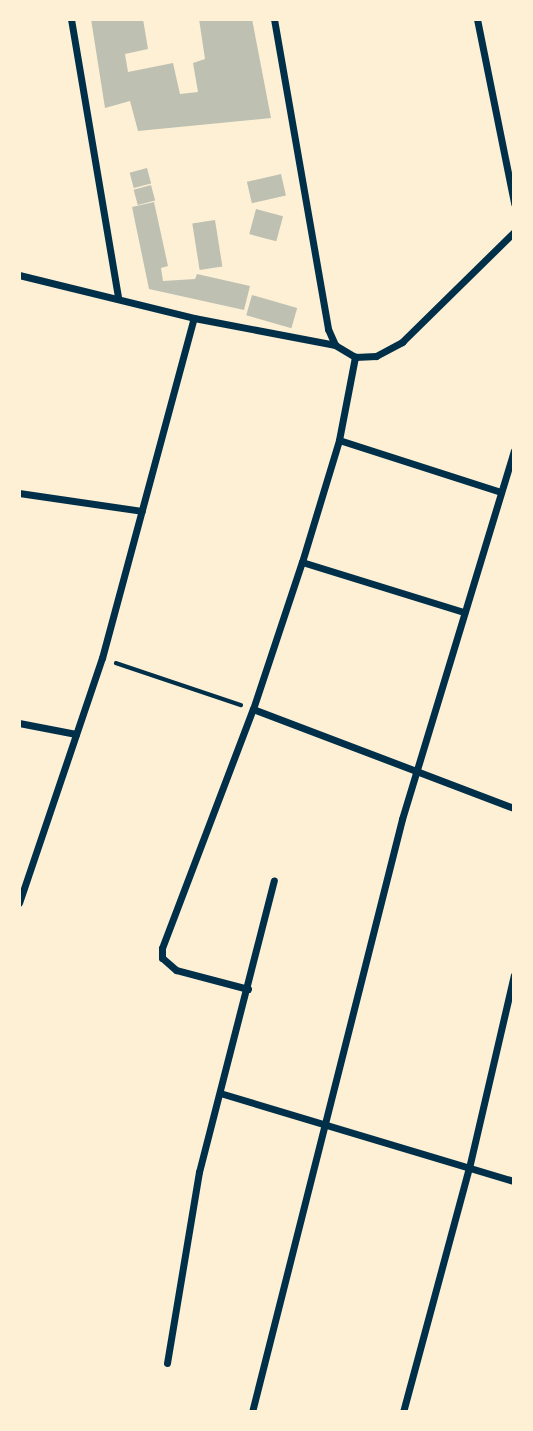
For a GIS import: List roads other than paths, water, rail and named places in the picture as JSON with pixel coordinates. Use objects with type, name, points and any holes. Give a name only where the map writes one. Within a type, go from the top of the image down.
[{"type":"street","points":[[71,19],[118,296]]},
{"type":"street","points":[[274,19],[328,329],[335,345]]},
{"type":"street","points":[[477,19],[514,203]]},
{"type":"street","points":[[19,275],[118,296],[194,318],[335,345],[355,358],[376,356],[402,342],[514,232]]},
{"type":"street","points":[[19,903],[102,658],[194,318]]},
{"type":"street","points":[[248,989],[167,965],[162,948],[253,709],[302,562],[339,440],[355,358]]},
{"type":"street","points":[[339,440],[502,492]]},
{"type":"street","points":[[252,1412],[323,1124],[416,768],[514,451]]},
{"type":"street","points":[[19,493],[142,510]]},
{"type":"street","points":[[302,562],[464,612]]},
{"type":"street","points":[[253,709],[416,768],[514,808]]},
{"type":"street","points":[[19,723],[76,733]]},
{"type":"street","points":[[167,1363],[199,1172],[274,880]]},
{"type":"street","points":[[403,1412],[469,1168],[514,975]]},
{"type":"street","points":[[220,1093],[514,1181]]}]
